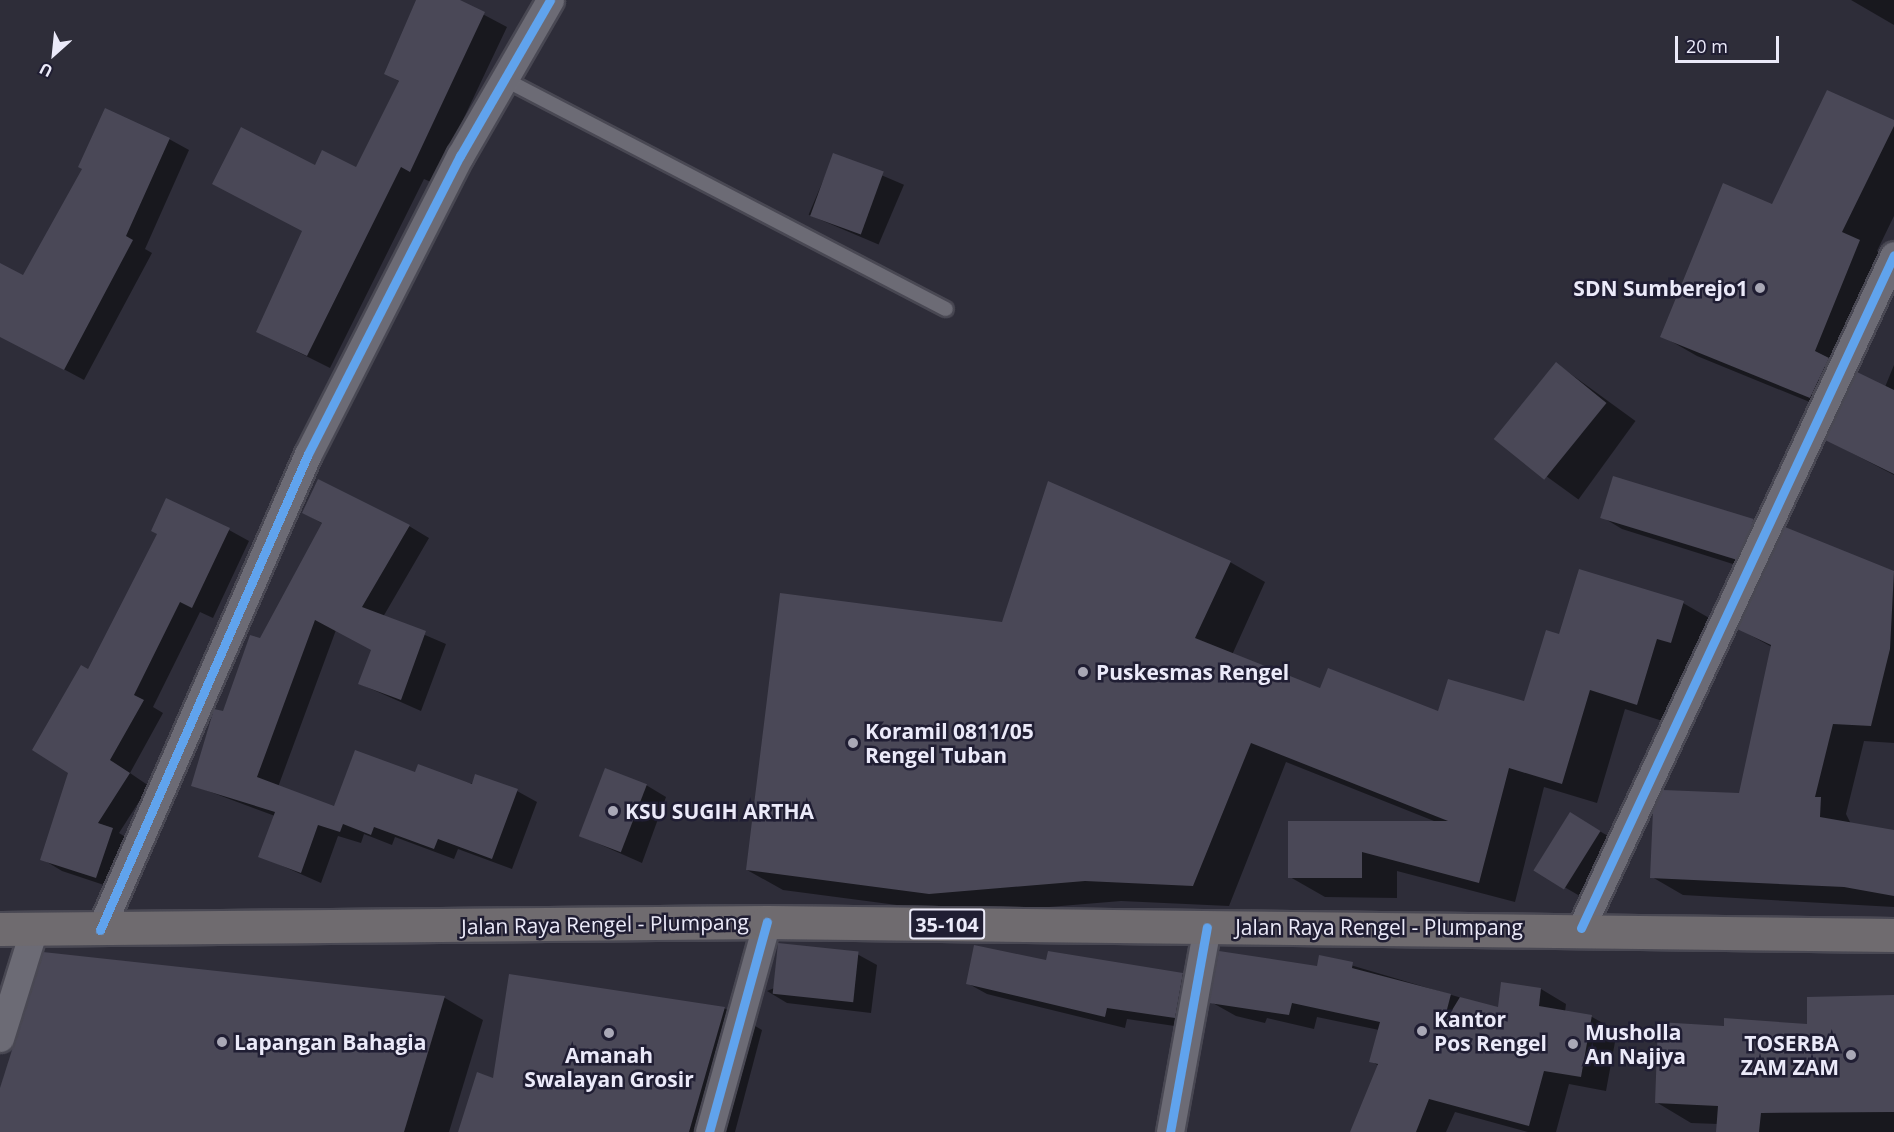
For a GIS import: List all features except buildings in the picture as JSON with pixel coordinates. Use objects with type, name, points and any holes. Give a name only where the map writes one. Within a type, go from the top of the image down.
[{"type":"main road","name":"Jalan Raya Rengel - Plumpang","points":[[0,929],[100,930],[767,922],[1581,928],[1894,935]]},
{"type":"street","points":[[100,930],[308,454],[504,79],[550,0]]},
{"type":"street","points":[[1581,928],[1894,255]]},
{"type":"street","points":[[710,1132],[767,922]]},
{"type":"street","points":[[1170,1132],[1207,927]]},
{"type":"street","points":[[0,1038],[34,929]]},
{"type":"lane","points":[[504,79],[945,309]]},
{"type":"cycle path","points":[[100,930],[308,454],[460,156],[550,0]]},
{"type":"cycle path","points":[[1581,928],[1894,255]]},
{"type":"cycle path","points":[[709,1132],[767,922]]},
{"type":"cycle path","points":[[1170,1132],[1207,927]]},
{"type":"place","name":"SDN Sumberejo1","points":[[1760,288]]},
{"type":"place","name":"Puskesmas Rengel","points":[[1083,672]]},
{"type":"place","name":"Koramil 0811/05 Rengel Tuban","points":[[853,743]]},
{"type":"place","name":"KSU SUGIH ARTHA","points":[[613,811]]},
{"type":"place","name":"Kantor Pos Rengel","points":[[1422,1031]]},
{"type":"place","name":"Amanah Swalayan Grosir","points":[[609,1033]]},
{"type":"place","name":"Lapangan Bahagia","points":[[222,1042]]},
{"type":"place","name":"Musholla An Najiya","points":[[1573,1044]]},
{"type":"place","name":"TOSERBA ZAM ZAM","points":[[1851,1055]]}]
